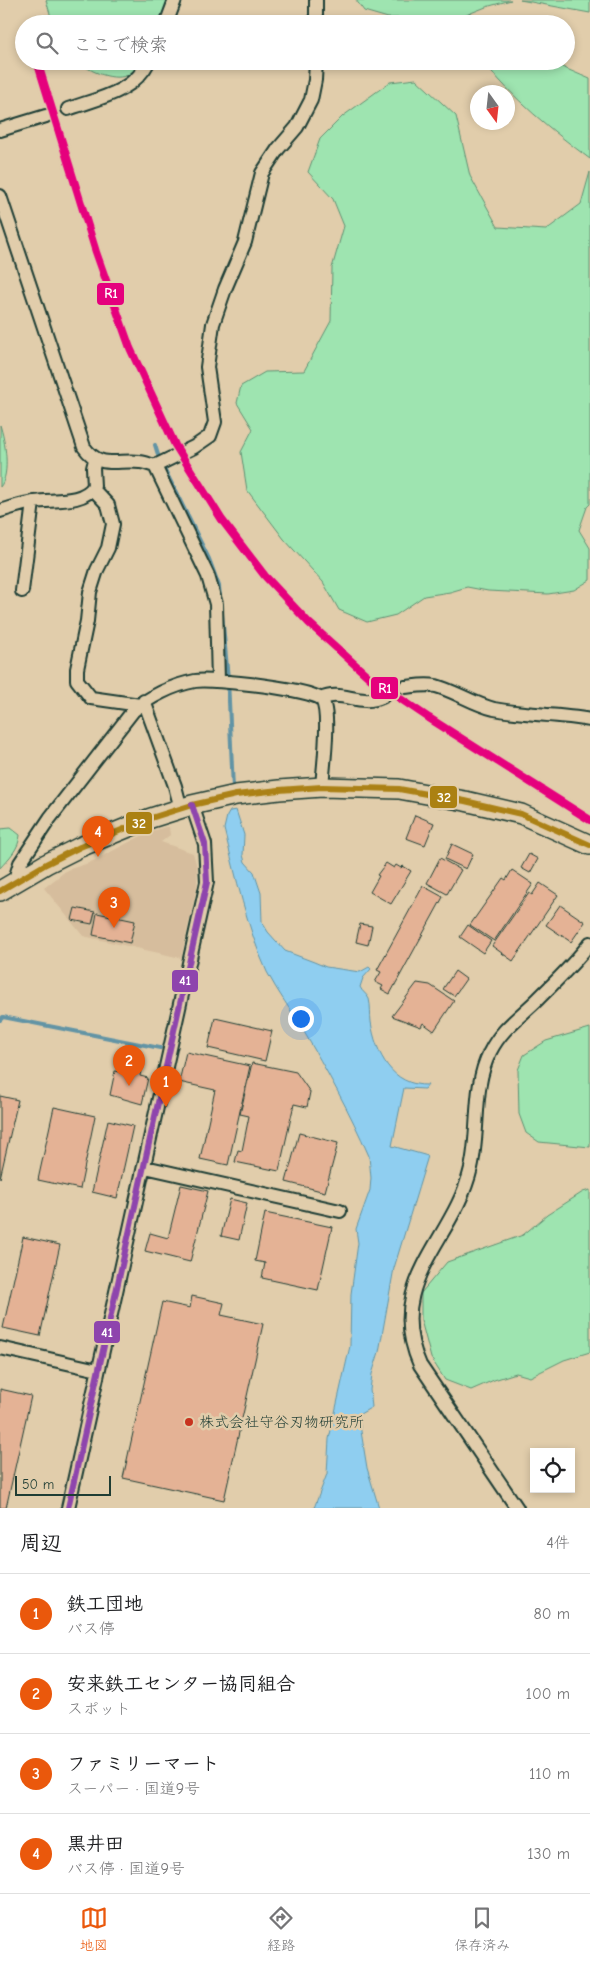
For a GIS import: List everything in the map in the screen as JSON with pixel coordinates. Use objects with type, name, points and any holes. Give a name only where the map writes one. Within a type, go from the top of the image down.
[{"type":"highway","points":[[0,891],[80,847],[115,832],[186,807],[236,795],[322,787],[399,789],[465,801],[521,814],[590,845]]},
{"type":"street","points":[[169,15],[175,0]]},
{"type":"street","points":[[316,0],[316,15]]},
{"type":"street","points":[[68,110],[123,89],[135,81],[144,70]]},
{"type":"street","points":[[0,196],[84,447],[95,460],[104,462],[140,462],[155,466],[194,447],[210,436],[215,422],[207,367],[214,324],[225,289],[246,242],[262,172],[297,127],[311,100],[316,70]]},
{"type":"street","points":[[0,130],[46,116]]},
{"type":"street","points":[[0,511],[33,502],[77,498],[85,495],[94,486],[93,468],[95,460]]},
{"type":"street","points":[[155,466],[208,576],[216,604],[225,682]]},
{"type":"street","points":[[92,489],[108,505],[112,515],[112,524],[108,548],[97,570],[90,592],[87,621],[77,669],[77,680],[91,698],[142,703]]},
{"type":"street","points":[[22,591],[33,502]]},
{"type":"street","points":[[17,880],[16,876],[20,863],[50,818],[118,730],[142,703],[171,688],[195,681],[225,682],[271,686],[314,695],[321,699],[325,707],[326,723],[322,787]]},
{"type":"street","points":[[405,687],[421,685],[437,687],[473,703],[492,708],[526,714],[590,720]]},
{"type":"street","points":[[321,699],[335,694],[364,701],[373,701],[382,697]]},
{"type":"street","points":[[68,1508],[207,882],[205,844],[186,807],[142,703]]},
{"type":"street","points":[[517,1508],[420,1365],[412,1342],[409,1314],[418,1277],[454,1213],[471,1170],[475,1151],[481,1082],[489,1052],[504,1031],[537,1000],[590,943]]},
{"type":"street","points":[[145,1167],[340,1211]]},
{"type":"street","points":[[0,1348],[98,1370]]},
{"type":"shaded area","points":[[169,827],[170,835],[161,842],[193,853],[197,867],[197,886],[181,958],[83,936],[44,888],[67,870],[89,863],[149,832]]},
{"type":"green space","points":[[46,0],[167,0],[163,15],[50,15]]},
{"type":"green space","points":[[356,0],[511,0],[466,15],[378,15],[364,11]]},
{"type":"green space","points":[[520,0],[590,0],[590,13]]},
{"type":"green space","points":[[90,70],[134,70],[130,74],[117,77]]},
{"type":"green space","points":[[491,70],[569,70],[590,79],[590,159],[561,137],[515,96],[515,85],[504,85]]},
{"type":"green space","points":[[416,79],[456,116],[470,176],[498,227],[546,230],[581,204],[590,172],[590,504],[587,507],[579,530],[590,548],[590,580],[574,590],[548,594],[488,591],[467,587],[424,596],[396,615],[367,622],[339,610],[323,582],[284,539],[247,490],[241,452],[253,429],[237,403],[241,386],[265,372],[304,371],[331,321],[332,268],[344,226],[333,199],[308,172],[320,139],[343,116],[390,82]]},
{"type":"green space","points":[[0,425],[4,439],[6,466],[0,487]]},
{"type":"green space","points":[[11,828],[20,835],[18,845],[0,868],[0,829]]},
{"type":"green space","points":[[590,1028],[590,1147],[539,1142],[526,1133],[519,1114],[518,1070],[524,1055],[546,1041]]},
{"type":"green space","points":[[590,1190],[590,1352],[564,1360],[530,1377],[516,1373],[471,1390],[445,1380],[431,1358],[421,1320],[421,1293],[447,1262],[523,1235],[547,1215],[583,1192]]},
{"type":"water","points":[[236,810],[244,835],[243,855],[245,862],[254,872],[261,893],[262,922],[268,932],[285,951],[326,967],[360,972],[369,967],[371,969],[363,978],[360,987],[369,999],[373,1034],[382,1056],[395,1074],[415,1084],[428,1085],[425,1089],[404,1088],[392,1146],[428,1156],[394,1268],[379,1352],[372,1374],[370,1390],[372,1407],[360,1414],[359,1419],[367,1468],[379,1508],[314,1508],[327,1474],[329,1439],[350,1346],[351,1294],[358,1243],[356,1229],[370,1190],[369,1156],[329,1076],[303,1030],[271,980],[260,955],[243,902],[224,829],[230,811]]},
{"type":"building","points":[[415,815],[434,823],[425,845],[406,838]]},
{"type":"building","points":[[452,844],[473,854],[466,869],[445,859]]},
{"type":"building","points":[[529,854],[538,859],[530,873],[521,868]]},
{"type":"building","points":[[440,858],[461,870],[447,894],[427,883]]},
{"type":"building","points":[[386,863],[394,868],[396,865],[401,868],[403,866],[411,871],[391,904],[370,892],[379,876],[377,875]]},
{"type":"building","points":[[512,870],[533,884],[494,941],[470,925],[503,878],[506,880]]},
{"type":"building","points":[[540,883],[558,895],[513,961],[492,946],[529,893],[532,895]]},
{"type":"building","points":[[423,886],[443,897],[390,994],[381,989],[383,986],[375,982],[381,972],[377,970]]},
{"type":"building","points":[[560,905],[585,922],[571,942],[546,925]]},
{"type":"building","points":[[75,908],[95,912],[92,924],[72,920]]},
{"type":"building","points":[[97,913],[135,921],[130,943],[93,935]]},
{"type":"building","points":[[360,924],[372,926],[368,945],[356,942]]},
{"type":"building","points":[[468,925],[491,941],[483,953],[460,937]]},
{"type":"building","points":[[455,971],[466,979],[454,996],[443,989]]},
{"type":"building","points":[[417,983],[430,985],[454,1001],[434,1031],[423,1023],[421,1027],[392,1016]]},
{"type":"building","points":[[215,1018],[272,1031],[265,1061],[208,1048]]},
{"type":"building","points":[[186,1052],[250,1066],[228,1165],[200,1159],[215,1090],[179,1082]]},
{"type":"building","points":[[252,1063],[296,1072],[310,1092],[307,1107],[294,1104],[279,1171],[235,1162],[238,1150],[242,1151],[249,1116],[240,1114]]},
{"type":"building","points":[[132,1068],[141,1070],[140,1076],[148,1078],[142,1104],[110,1095],[115,1071],[131,1074]]},
{"type":"building","points":[[0,1096],[18,1100],[0,1178]]},
{"type":"building","points":[[54,1107],[95,1116],[80,1189],[38,1180]]},
{"type":"building","points":[[108,1120],[133,1126],[117,1198],[92,1192]]},
{"type":"building","points":[[299,1133],[338,1143],[325,1192],[286,1182]]},
{"type":"building","points":[[181,1185],[208,1191],[190,1262],[145,1251],[150,1233],[168,1238]]},
{"type":"building","points":[[230,1199],[247,1203],[239,1240],[221,1236]]},
{"type":"building","points":[[265,1213],[332,1227],[318,1290],[262,1278],[265,1263],[255,1261]]},
{"type":"building","points":[[23,1237],[60,1245],[40,1336],[3,1328]]},
{"type":"building","points":[[192,1296],[224,1303],[221,1315],[263,1324],[224,1500],[123,1478],[162,1302],[190,1308]]},
{"type":"building","points":[[0,1389],[31,1396],[6,1508],[0,1508]]},
{"type":"waterway","points":[[155,445],[159,458],[209,559],[219,586],[220,597]]},
{"type":"waterway","points":[[222,614],[228,679],[233,789]]},
{"type":"waterway","points":[[0,1020],[3,1017],[160,1048]]},
{"type":"tunnel","points":[[46,116],[68,109]]},
{"type":"tunnel","points":[[382,697],[405,687]]},
{"type":"transit line","name":"R1","points":[[40,70],[96,252],[130,348],[175,445],[222,520],[265,576],[309,623],[371,679],[590,820]]},
{"type":"transit line","name":"32","points":[[0,891],[80,847],[151,818],[192,805],[236,795],[279,790],[322,787],[399,789],[521,814],[590,845]]},
{"type":"transit line","name":"41","points":[[68,1508],[207,882],[205,844],[192,805]]},
{"type":"place","name":"黒井田","points":[[98,857]]},
{"type":"place","name":"ファミリーマート","points":[[114,928]]},
{"type":"place","name":"安来鉄工センター協同組合","points":[[129,1086]]},
{"type":"place","name":"鉄工団地","points":[[166,1107]]},
{"type":"place","name":"株式会社守谷刃物研究所","points":[[189,1422]]}]
